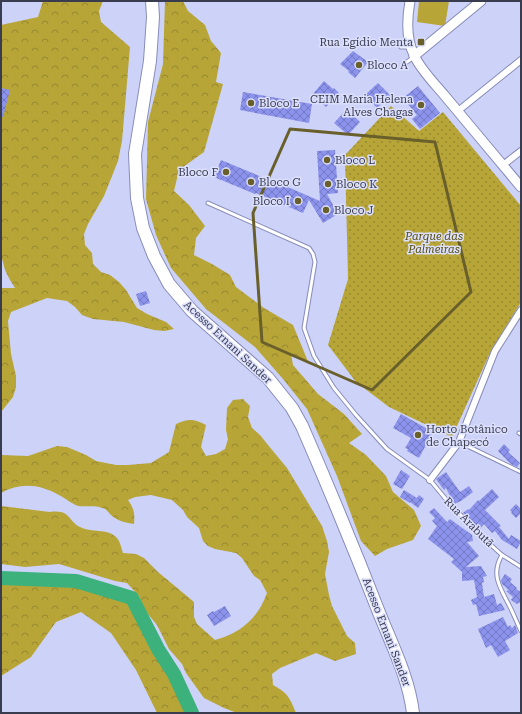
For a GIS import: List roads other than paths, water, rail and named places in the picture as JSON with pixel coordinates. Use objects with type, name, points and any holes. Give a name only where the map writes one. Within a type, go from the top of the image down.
[{"type":"highway","name":"Acesso Ernani Sander","points":[[152,1],[153,39],[135,154],[137,198],[143,228],[154,256],[169,284],[192,311],[268,378],[292,408],[302,426],[354,548],[404,675],[411,697],[413,713]]},
{"type":"street","points":[[410,1],[406,47],[521,187]]},
{"type":"street","points":[[414,56],[481,1]]},
{"type":"street","points":[[458,111],[521,60]]},
{"type":"street","points":[[503,166],[521,151]]},
{"type":"street","points":[[430,480],[459,442],[495,351],[521,310]]},
{"type":"lane","points":[[404,64],[414,56]]},
{"type":"lane","name":"Rua Arabutã","points":[[208,203],[309,248],[313,254],[315,262],[304,328],[314,356],[334,388],[387,449],[430,480],[466,521],[502,555],[498,562],[497,580],[499,587],[521,630]]},
{"type":"lane","points":[[459,442],[521,472]]},
{"type":"lane","points":[[502,555],[521,567]]},
{"type":"waterway","points":[[1,578],[76,581],[132,598],[158,649],[174,674],[192,713]]},
{"type":"place","name":"Rua Egídio Menta","points":[[421,42]]},
{"type":"place","name":"Bloco A","points":[[359,65]]},
{"type":"place","name":"Bloco E","points":[[251,103]]},
{"type":"place","name":"CEIM Maria Helena Alves Chagas","points":[[421,105]]},
{"type":"place","name":"Bloco L","points":[[327,160]]},
{"type":"place","name":"Bloco F","points":[[226,172]]},
{"type":"place","name":"Bloco G","points":[[251,182]]},
{"type":"place","name":"Bloco K","points":[[328,184]]},
{"type":"place","name":"Bloco I","points":[[298,201]]},
{"type":"place","name":"Bloco J","points":[[326,210]]},
{"type":"place","name":"Horto Botânico de Chapecó","points":[[418,435]]},
{"type":"park label","name":"Parque das Palmeiras","points":[[434,242]]}]
